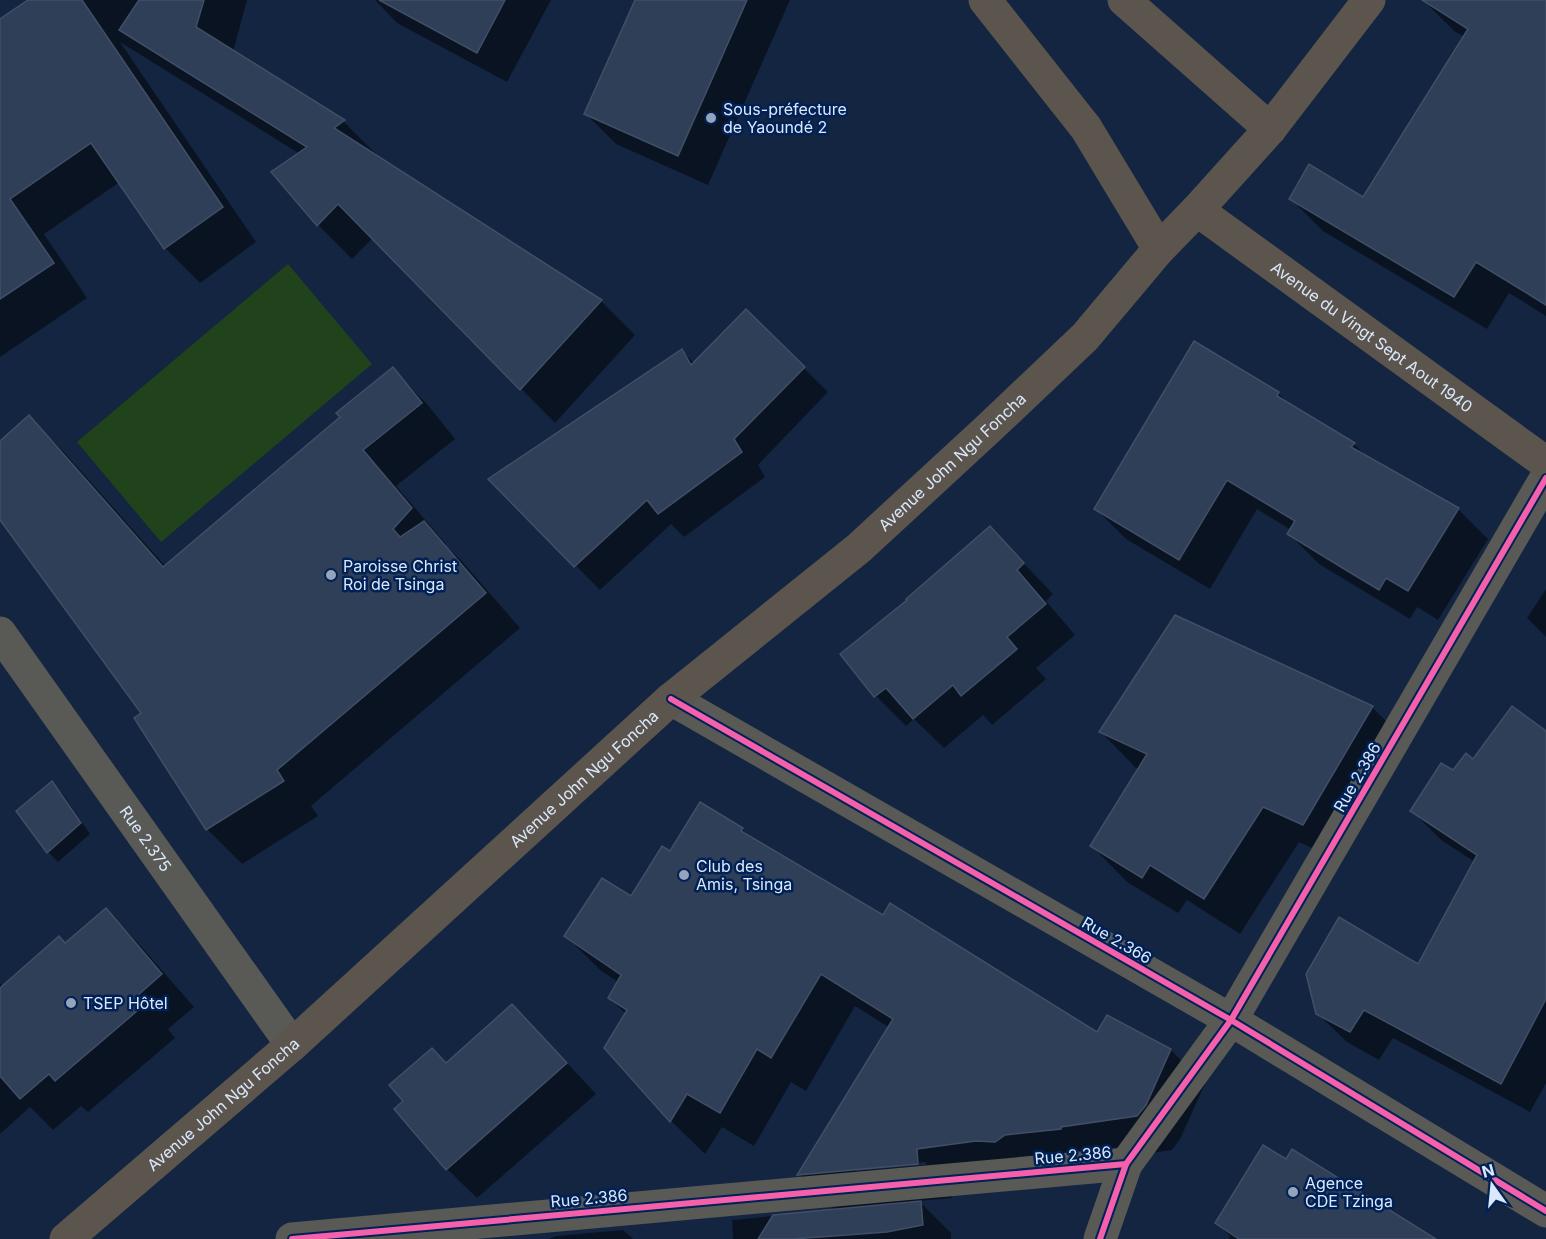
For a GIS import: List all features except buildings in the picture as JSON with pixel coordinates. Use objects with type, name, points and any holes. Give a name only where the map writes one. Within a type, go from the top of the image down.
[{"type":"main road","points":[[985,0],[1086,128],[1159,249]]},
{"type":"main road","points":[[1124,0],[1270,129]]},
{"type":"main road","name":"Avenue John Ngu Foncha","points":[[66,1239],[292,1046],[671,699],[859,548],[1085,337],[1159,249],[1270,129],[1369,0]]},
{"type":"main road","name":"Avenue du Vingt Sept Aout 1940","points":[[1197,210],[1546,463]]},
{"type":"street","name":"Rue 2.386","points":[[311,1238],[1126,1164],[1231,1020],[1546,478]]},
{"type":"street","name":"Rue 2.375","points":[[0,633],[292,1046]]},
{"type":"street","name":"Rue 2.366","points":[[671,699],[1231,1020],[1546,1212]]},
{"type":"street","points":[[1100,1239],[1126,1164]]},
{"type":"green space","points":[[288,264],[372,364],[161,542],[77,442]]},
{"type":"cycle path","points":[[1100,1239],[1126,1164],[1231,1020],[1546,478]]},
{"type":"cycle path","points":[[671,699],[1231,1020],[1546,1211]]},
{"type":"cycle path","points":[[292,1239],[1126,1164]]},
{"type":"place","name":"Sous-préfecture de Yaoundé 2","points":[[711,118]]},
{"type":"place","name":"Paroisse Christ Roi de Tsinga","points":[[331,575]]},
{"type":"place","name":"Club des Amis, Tsinga","points":[[684,875]]},
{"type":"place","name":"TSEP Hôtel","points":[[71,1003]]},
{"type":"place","name":"Agence CDE Tzinga","points":[[1293,1192]]}]
